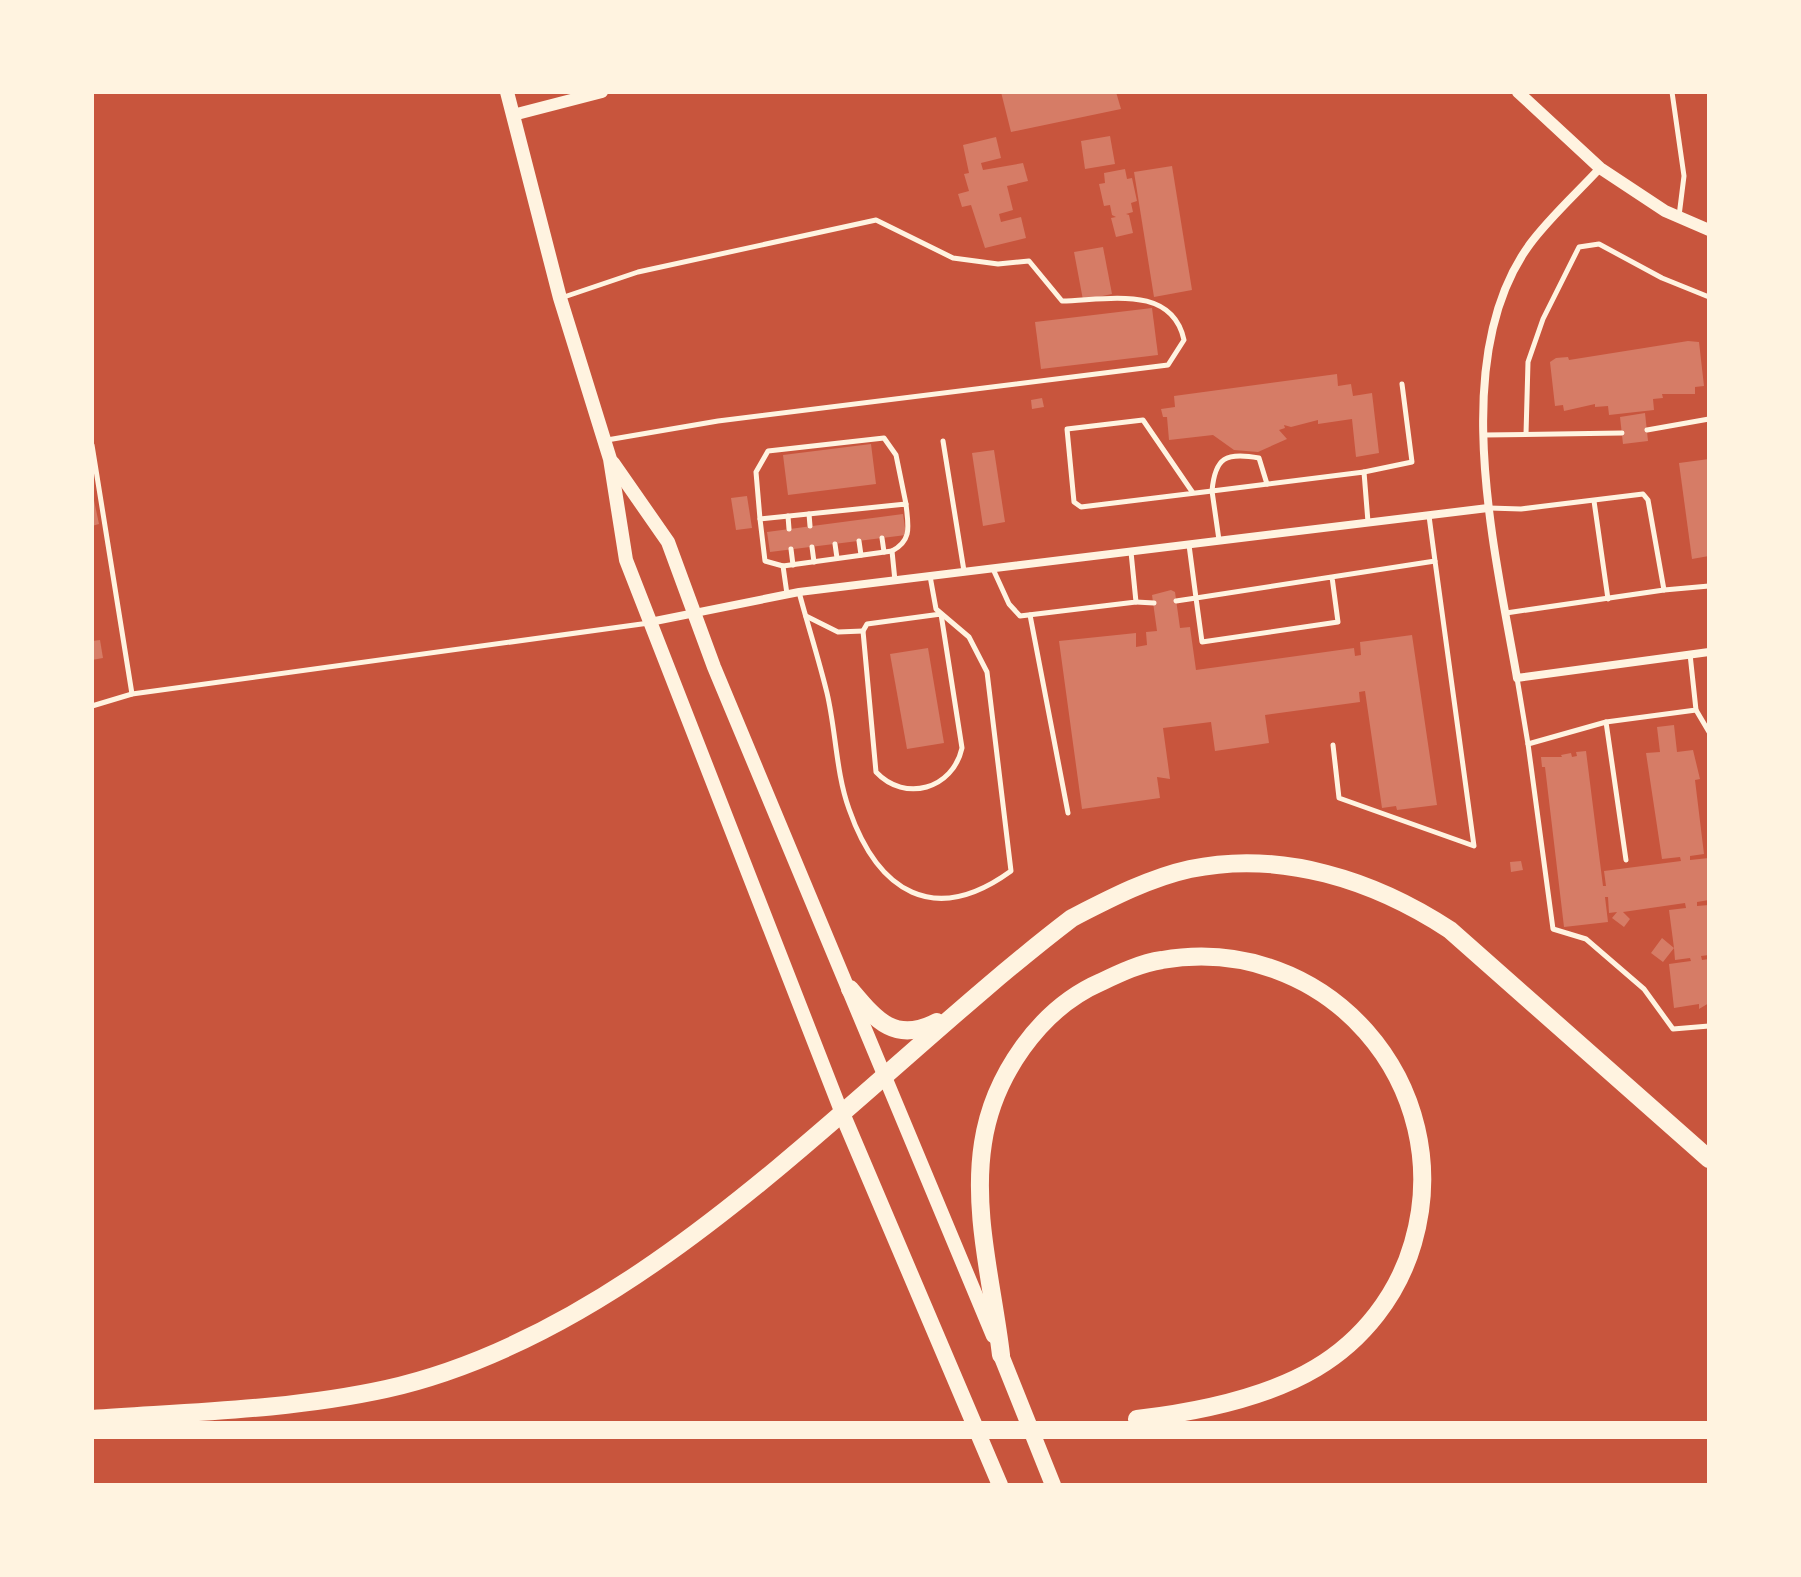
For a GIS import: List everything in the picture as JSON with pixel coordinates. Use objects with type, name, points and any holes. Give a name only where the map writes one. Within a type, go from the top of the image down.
[{"type":"highway","points":[[92,1419],[304,1404],[388,1389],[488,1355],[544,1331],[608,1295],[740,1197],[957,1011],[1072,918],[1123,893],[1188,869],[1237,863],[1284,865],[1354,881],[1411,904],[1450,930],[1709,1159]]},
{"type":"highway","points":[[1053,1485],[1001,1355],[983,1235],[983,1142],[995,1098],[1008,1072],[1040,1027],[1065,1003],[1094,985],[1162,960],[1252,962],[1283,971],[1332,999],[1362,1026],[1403,1086],[1416,1121],[1423,1191],[1411,1251],[1394,1291],[1374,1319],[1316,1368],[1231,1402],[1102,1428]]},
{"type":"highway","points":[[850,989],[879,1022],[903,1031],[928,1027],[957,1011]]},
{"type":"highway","points":[[841,1111],[1000,1485]]},
{"type":"highway","points":[[92,1430],[1709,1430]]},
{"type":"main road","points":[[507,92],[560,298],[610,459],[626,560],[841,1111]]},
{"type":"main road","points":[[610,459],[668,542],[1001,1355]]},
{"type":"street","points":[[513,115],[602,92]]},
{"type":"street","points":[[1518,92],[1600,168],[1679,217],[1709,230]]},
{"type":"street","points":[[1600,168],[1530,244],[1509,280],[1487,352],[1484,435],[1488,508],[1517,678],[1709,652]]},
{"type":"street","points":[[650,622],[799,592],[1488,508]]},
{"type":"lane","points":[[1672,92],[1684,176],[1679,217]]},
{"type":"lane","points":[[560,298],[638,272],[876,220],[953,258],[998,264],[1029,261],[1062,301],[1133,299],[1159,303],[1180,320],[1184,340],[1168,365],[718,421],[604,440]]},
{"type":"lane","points":[[1526,434],[1528,362],[1543,319],[1579,247],[1599,244],[1662,278],[1709,297]]},
{"type":"lane","points":[[1193,493],[1147,424],[1138,418],[1067,429],[1074,502],[1081,507],[1364,472],[1412,462],[1402,384]]},
{"type":"lane","points":[[1647,430],[1709,419]]},
{"type":"lane","points":[[1484,435],[1622,433]]},
{"type":"lane","points":[[884,438],[896,455],[906,504],[909,532],[903,545],[892,551],[783,566],[765,561],[756,472],[768,451],[884,438]]},
{"type":"lane","points":[[943,441],[964,572]]},
{"type":"lane","points":[[92,445],[132,694]]},
{"type":"lane","points":[[1219,540],[1212,491],[1214,472],[1220,462],[1231,455],[1259,458],[1267,484]]},
{"type":"lane","points":[[1364,472],[1368,522]]},
{"type":"lane","points":[[1488,508],[1521,509],[1643,494],[1648,500],[1664,590]]},
{"type":"lane","points":[[1594,501],[1608,599]]},
{"type":"lane","points":[[760,519],[906,504]]},
{"type":"lane","points":[[879,507],[880,517]]},
{"type":"lane","points":[[856,509],[857,520]]},
{"type":"lane","points":[[831,512],[832,523]]},
{"type":"lane","points":[[809,514],[810,526]]},
{"type":"lane","points":[[1333,745],[1339,798],[1474,846],[1429,515]]},
{"type":"lane","points":[[788,516],[789,529]]},
{"type":"lane","points":[[882,538],[884,552]]},
{"type":"lane","points":[[859,541],[861,555]]},
{"type":"lane","points":[[835,544],[837,558]]},
{"type":"lane","points":[[1189,545],[1202,642],[1338,622],[1332,577]]},
{"type":"lane","points":[[812,547],[814,562]]},
{"type":"lane","points":[[791,549],[793,565]]},
{"type":"lane","points":[[892,551],[895,581]]},
{"type":"lane","points":[[1131,552],[1136,602]]},
{"type":"lane","points":[[1176,601],[1435,561]]},
{"type":"lane","points":[[783,566],[787,594]]},
{"type":"lane","points":[[993,569],[1009,604],[1020,616],[1136,602],[1154,603]]},
{"type":"lane","points":[[799,592],[827,693],[848,807],[864,844],[889,875],[913,896],[953,899],[985,890],[1011,871],[987,672],[969,637],[936,609],[930,576]]},
{"type":"lane","points":[[1506,613],[1709,586]]},
{"type":"lane","points":[[941,614],[962,748],[952,774],[944,780],[911,789],[885,781],[876,772],[863,631],[867,624],[941,614]]},
{"type":"lane","points":[[805,615],[838,632],[863,631]]},
{"type":"lane","points":[[1030,615],[1068,813]]},
{"type":"lane","points":[[92,706],[132,694],[650,622]]},
{"type":"lane","points":[[1690,653],[1696,710],[1709,732]]},
{"type":"lane","points":[[1517,678],[1553,929],[1586,939],[1644,989],[1673,1029],[1709,1026]]},
{"type":"lane","points":[[1528,744],[1606,722],[1696,710]]},
{"type":"lane","points":[[1606,722],[1626,860]]},
{"type":"building","points":[[1001,92],[1116,92],[1121,109],[1011,132]]},
{"type":"building","points":[[1110,136],[1115,164],[1085,169],[1081,141]]},
{"type":"building","points":[[996,137],[1001,158],[981,163],[983,170],[1023,163],[1028,181],[1007,186],[1013,210],[999,214],[1001,222],[1021,217],[1026,238],[985,248],[971,205],[962,207],[958,194],[969,191],[964,174],[969,173],[963,145]]},
{"type":"building","points":[[1172,166],[1192,290],[1154,297],[1134,172]]},
{"type":"building","points":[[1125,169],[1127,179],[1132,178],[1137,201],[1131,203],[1133,212],[1126,214],[1129,215],[1133,233],[1116,237],[1111,218],[1116,217],[1112,215],[1110,205],[1104,206],[1099,184],[1105,183],[1104,173]]},
{"type":"building","points":[[1103,247],[1112,294],[1083,300],[1074,252]]},
{"type":"building","points":[[1152,308],[1158,355],[1041,369],[1035,322]]},
{"type":"building","points":[[1688,341],[1699,342],[1704,386],[1695,387],[1695,394],[1662,394],[1663,398],[1653,399],[1654,410],[1609,415],[1608,406],[1595,407],[1595,404],[1564,411],[1563,405],[1555,406],[1550,362],[1556,358],[1568,357],[1569,360]]},
{"type":"building","points":[[1337,374],[1338,386],[1351,384],[1353,396],[1372,393],[1379,453],[1356,457],[1352,419],[1318,424],[1318,420],[1291,427],[1284,425],[1285,428],[1279,430],[1287,439],[1258,452],[1234,450],[1213,435],[1169,440],[1167,417],[1163,417],[1161,409],[1175,407],[1174,396]]},
{"type":"building","points":[[1042,398],[1044,407],[1032,409],[1031,400]]},
{"type":"building","points":[[1645,413],[1648,441],[1623,444],[1620,417]]},
{"type":"building","points":[[871,444],[876,484],[788,495],[783,455]]},
{"type":"building","points":[[994,450],[1005,522],[983,526],[972,453]]},
{"type":"building","points":[[1709,459],[1709,556],[1692,559],[1679,463]]},
{"type":"building","points":[[92,491],[99,524],[92,526]]},
{"type":"building","points":[[747,496],[752,528],[736,530],[731,498]]},
{"type":"building","points":[[903,514],[906,535],[770,552],[767,532]]},
{"type":"building","points":[[1171,590],[1175,592],[1180,628],[1190,627],[1196,670],[1354,648],[1355,656],[1361,655],[1360,642],[1412,635],[1437,805],[1397,810],[1396,806],[1382,808],[1365,691],[1359,692],[1360,702],[1265,715],[1269,743],[1215,751],[1211,722],[1163,728],[1170,779],[1157,777],[1160,798],[1082,809],[1059,641],[1136,633],[1136,647],[1147,645],[1146,632],[1157,631],[1152,595]]},
{"type":"building","points":[[100,640],[103,658],[92,660],[92,641]]},
{"type":"building","points":[[928,648],[944,743],[907,749],[890,654]]},
{"type":"building","points":[[1674,725],[1677,752],[1693,750],[1700,779],[1695,780],[1704,854],[1690,856],[1690,860],[1709,858],[1709,900],[1697,902],[1697,906],[1709,905],[1709,955],[1701,956],[1702,960],[1709,959],[1709,1003],[1699,1009],[1699,1004],[1674,1008],[1669,964],[1691,961],[1690,958],[1675,960],[1669,910],[1686,908],[1685,903],[1623,912],[1630,919],[1624,927],[1612,918],[1617,912],[1609,913],[1608,897],[1605,897],[1608,922],[1564,927],[1545,767],[1542,767],[1541,757],[1562,757],[1571,753],[1572,757],[1577,756],[1576,752],[1586,751],[1603,886],[1606,886],[1604,871],[1681,861],[1680,857],[1662,859],[1646,753],[1660,752],[1657,727]]},
{"type":"building","points":[[1521,861],[1523,870],[1511,872],[1510,862]]},
{"type":"building","points":[[1662,938],[1674,948],[1663,962],[1651,953]]}]
